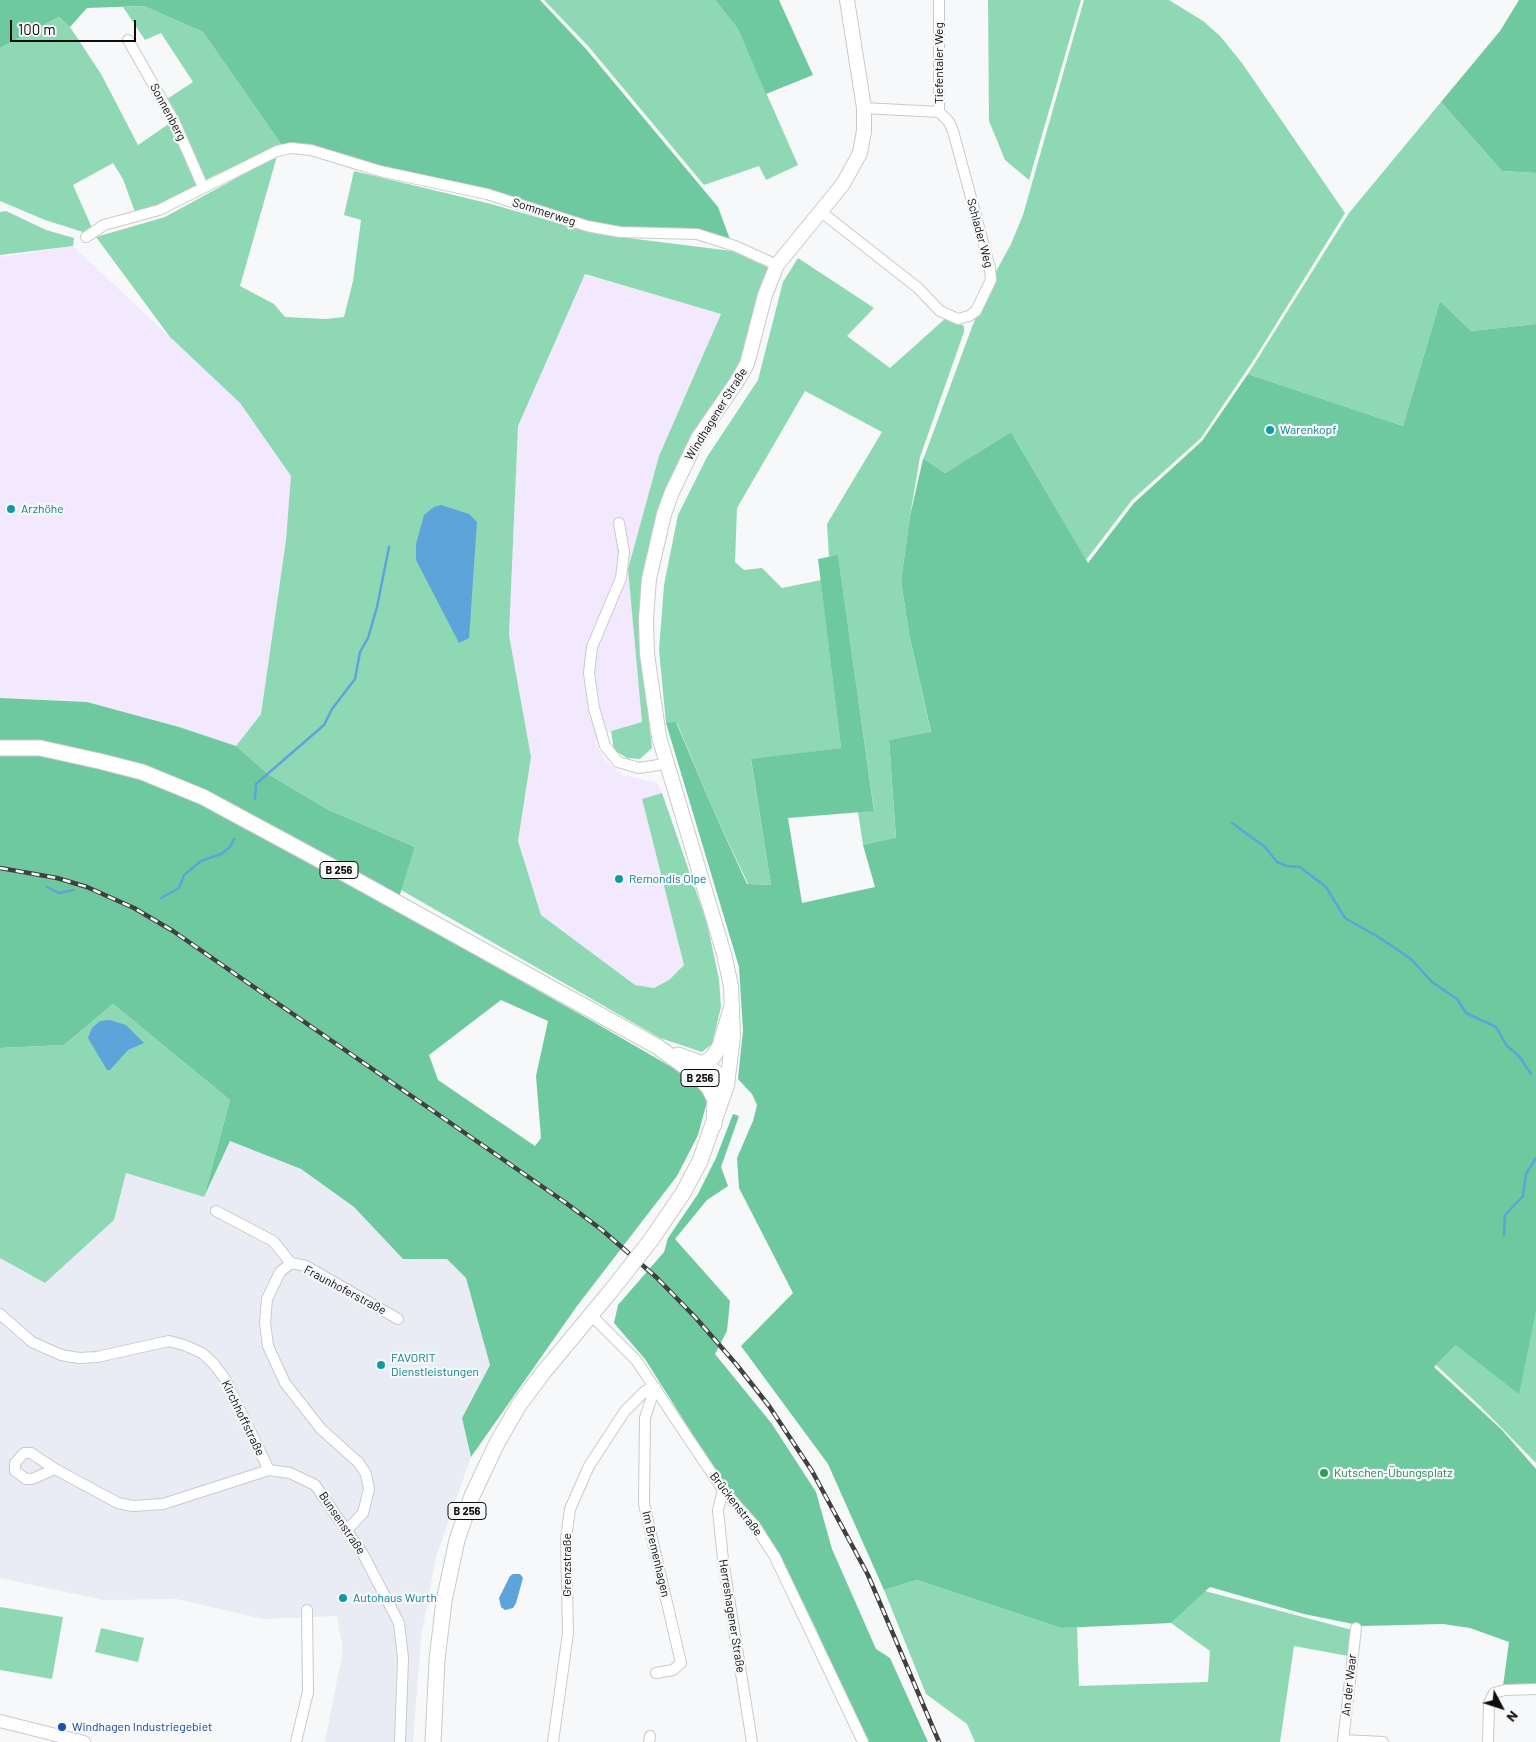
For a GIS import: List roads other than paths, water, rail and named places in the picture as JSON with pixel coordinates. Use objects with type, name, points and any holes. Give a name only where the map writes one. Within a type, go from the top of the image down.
[{"type":"main road","name":"Windhagener Straße","points":[[727,1084],[733,1037],[731,986],[724,954],[665,764],[651,695],[646,619],[655,548],[664,514],[689,455],[747,364],[765,295],[778,266],[843,184],[860,153],[864,131],[864,108],[847,0]]},
{"type":"main road","name":"B 256","points":[[0,748],[40,748],[99,761],[142,772],[203,798],[330,865],[727,1084],[700,1161],[684,1193],[651,1240],[542,1374],[519,1406],[497,1442],[472,1496],[457,1540],[444,1601],[437,1660],[433,1742]]},
{"type":"main road","name":"B 256","points":[[700,1070],[713,1057],[720,1046],[732,1006]]},
{"type":"main road","name":"B 256","points":[[700,1070],[715,1100],[714,1125]]},
{"type":"street","name":"Tiefentaler Weg","points":[[864,108],[938,112],[939,0]]},
{"type":"street","name":"Sonnenberg","points":[[128,40],[175,123],[203,187]]},
{"type":"street","name":"Schlader Weg","points":[[820,211],[918,288],[940,311],[958,319],[969,316],[976,311],[991,280],[990,268],[953,131],[949,122],[938,112]]},
{"type":"street","name":"Sommerweg","points":[[203,187],[277,151],[290,148],[311,150],[380,171],[487,194],[587,226],[620,232],[697,234],[736,246],[778,266]]},
{"type":"street","points":[[86,237],[104,224],[160,210],[203,187]]},
{"type":"street","points":[[620,524],[624,552],[621,578],[592,647],[589,673],[594,708],[606,746],[618,762],[639,768],[665,764]]},
{"type":"street","name":"Fraunhoferstraße","points":[[216,1211],[273,1241],[291,1263],[306,1266],[398,1318]]},
{"type":"street","name":"Fraunhoferstraße","points":[[291,1263],[280,1272],[267,1299],[265,1323],[268,1346],[285,1383],[301,1406],[321,1429],[359,1463],[366,1474],[369,1489],[364,1512],[348,1530]]},
{"type":"street","name":"Kirchhoffstraße","points":[[0,1314],[32,1342],[61,1355],[79,1358],[97,1357],[169,1341],[184,1345],[202,1354],[213,1363],[225,1379],[269,1470]]},
{"type":"street","name":"Brückenstraße","points":[[591,1314],[636,1360],[656,1387],[683,1434],[723,1490],[755,1526],[781,1568],[862,1742]]},
{"type":"street","name":"Im Bremenhagen","points":[[656,1387],[645,1418],[644,1504],[681,1663],[673,1670],[656,1674]]},
{"type":"street","name":"Grenzstraße","points":[[553,1742],[568,1633],[566,1538],[570,1509],[589,1466],[625,1411],[645,1390],[656,1387]]},
{"type":"street","name":"Bunsenstraße","points":[[55,1469],[118,1503],[146,1507],[162,1504],[269,1470],[290,1472],[315,1485],[348,1530],[381,1586],[399,1623],[403,1658],[400,1742]]},
{"type":"street","name":"Herreshagener Straße","points":[[723,1490],[718,1503],[720,1532],[752,1742]]},
{"type":"street","points":[[296,1742],[308,1692],[307,1610]]},
{"type":"street","name":"An der Waar","points":[[1343,1741],[1356,1628]]},
{"type":"street","points":[[1488,1742],[1489,1703],[1494,1693],[1505,1690],[1536,1689]]},
{"type":"street","points":[[0,1721],[84,1742]]},
{"type":"street","points":[[1343,1741],[1383,1742]]},
{"type":"water","points":[[441,505],[469,514],[477,522],[469,638],[459,643],[416,560],[416,544],[424,515],[434,507]]},
{"type":"water","points":[[110,1020],[126,1025],[144,1043],[128,1050],[110,1070],[107,1070],[88,1038],[92,1028],[100,1021]]},
{"type":"water","points":[[520,1574],[523,1578],[516,1603],[513,1608],[505,1610],[501,1607],[499,1598],[510,1576]]},
{"type":"waterway","points":[[255,799],[256,784],[324,725],[332,709],[355,679],[360,652],[368,638],[377,607],[389,547]]},
{"type":"waterway","points":[[1232,823],[1265,847],[1277,862],[1287,866],[1300,867],[1326,887],[1345,918],[1411,959],[1432,982],[1457,999],[1466,1013],[1496,1027],[1507,1046],[1519,1056],[1531,1074]]},
{"type":"waterway","points":[[161,898],[179,888],[184,875],[201,861],[221,854],[230,847],[234,839]]},
{"type":"waterway","points":[[47,887],[59,893],[73,890]]},
{"type":"waterway","points":[[1504,1235],[1505,1215],[1523,1196],[1526,1174],[1536,1158]]},
{"type":"railway","points":[[0,868],[57,878],[87,887],[134,908],[173,931],[566,1203],[602,1230],[656,1277],[695,1317],[736,1364],[769,1406],[812,1471],[868,1575],[939,1742]]},
{"type":"place","name":"Warenkopf","points":[[1270,430]]},
{"type":"place","name":"Arzhöhe","points":[[11,509]]},
{"type":"place","name":"Remondis Olpe","points":[[619,879]]},
{"type":"place","name":"FAVORIT Dienstleistungen","points":[[381,1365]]},
{"type":"place","name":"Kutschen-Übungsplatz","points":[[1324,1473]]},
{"type":"place","name":"Autohaus Wurth","points":[[343,1598]]},
{"type":"place","name":"Windhagen Industriegebiet","points":[[62,1727]]}]
